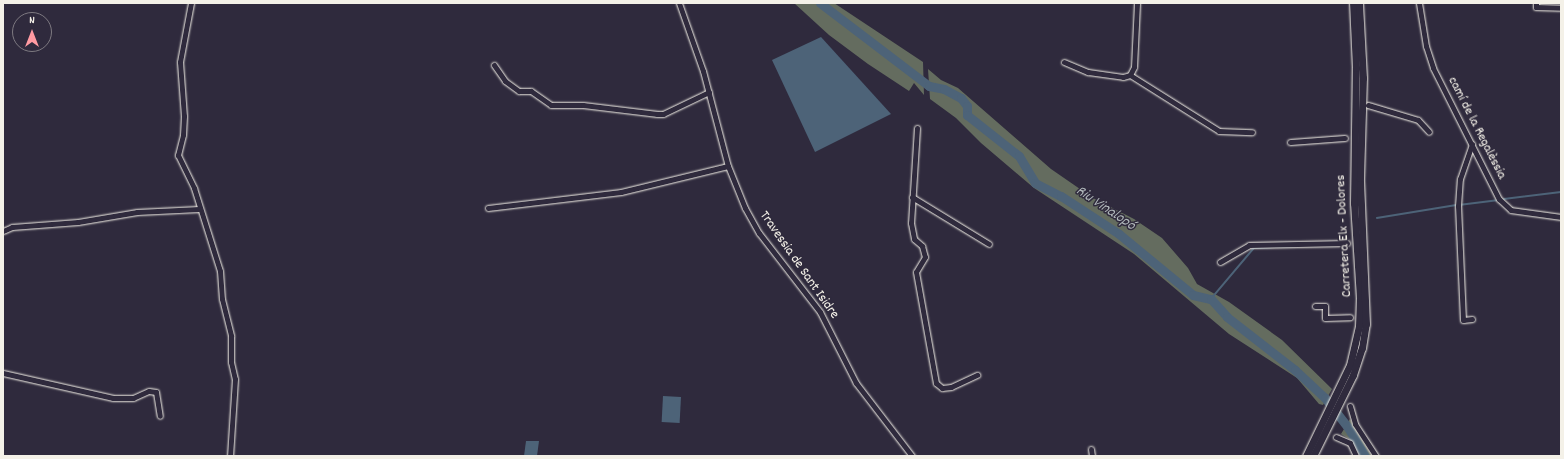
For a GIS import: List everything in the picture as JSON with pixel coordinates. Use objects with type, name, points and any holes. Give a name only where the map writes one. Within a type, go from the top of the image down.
[{"type":"main road","name":"Carretera Elx - Dolores","points":[[1343,389],[1355,350],[1360,310],[1354,203],[1356,68],[1353,3]]},
{"type":"main road","name":"Carretera Elx - Dolores","points":[[1306,456],[1324,427],[1362,348],[1367,312],[1360,178],[1363,78],[1359,3]]},
{"type":"main road","name":"Carretera Elx - Dolores","points":[[1313,456],[1324,427]]},
{"type":"street","points":[[191,3],[180,62],[184,116],[183,135],[178,155],[190,178],[199,209],[218,260],[222,299],[231,336],[231,362],[236,379],[230,456]]},
{"type":"street","name":"Travessia de Sant Isidre","points":[[679,3],[708,92],[728,166],[759,233],[820,312],[856,383],[912,456]]},
{"type":"street","points":[[1064,62],[1088,72],[1123,77],[1130,75],[1134,67],[1137,3]]},
{"type":"street","name":"camí de la Regalèssia","points":[[1419,3],[1426,46],[1433,68],[1505,206],[1525,214],[1561,217]]},
{"type":"street","points":[[1536,3],[1536,7],[1561,8]]},
{"type":"street","points":[[494,65],[505,81],[519,91],[531,90],[551,105],[583,105],[663,114],[708,92]]},
{"type":"street","points":[[1130,75],[1219,131],[1252,132]]},
{"type":"street","points":[[1368,105],[1418,120],[1429,132]]},
{"type":"street","points":[[917,128],[910,223],[914,239],[922,246],[925,257],[916,272],[936,383],[942,388],[951,387],[977,375]]},
{"type":"street","points":[[1290,142],[1345,138]]},
{"type":"street","points":[[1472,144],[1460,179],[1458,206],[1463,320],[1472,319]]},
{"type":"street","points":[[488,208],[621,192],[728,166]]},
{"type":"street","points":[[912,197],[989,244]]},
{"type":"street","points":[[3,231],[12,227],[78,222],[137,212],[199,209]]},
{"type":"street","points":[[1220,262],[1249,245],[1347,243]]},
{"type":"street","points":[[1315,306],[1325,306],[1325,318],[1350,317]]},
{"type":"street","points":[[3,373],[112,398],[123,399],[149,391],[156,392],[160,416]]},
{"type":"street","points":[[1350,406],[1355,424],[1376,456]]},
{"type":"street","points":[[1336,437],[1350,443],[1356,456]]},
{"type":"street","points":[[1091,449],[1092,456]]},
{"type":"green space","points":[[794,3],[834,3],[923,62],[924,95],[914,83],[909,91],[868,64],[829,35]]},
{"type":"green space","points":[[928,69],[941,80],[958,88],[1051,169],[1093,198],[1134,219],[1162,238],[1188,268],[1197,284],[1229,302],[1282,340],[1332,389],[1323,405],[1319,404],[1297,378],[1229,334],[1134,254],[1034,188],[981,143],[956,118],[930,99]]},
{"type":"green space","points":[[1350,419],[1372,456],[1362,456],[1351,440],[1341,434]]},
{"type":"water","points":[[821,37],[891,114],[815,152],[772,60]]},
{"type":"water","points":[[663,396],[681,397],[680,423],[662,422]]},
{"type":"water","points":[[526,441],[539,441],[537,456],[524,456]]},
{"type":"waterway","name":"Riu Vinalopó","points":[[820,3],[929,86],[944,89],[961,98],[967,106],[967,115],[1019,156],[1035,183],[1061,196],[1119,234],[1193,295],[1211,299],[1227,317],[1295,370],[1325,398],[1347,426],[1365,456]]},
{"type":"waterway","points":[[1504,199],[1561,192]]},
{"type":"waterway","points":[[1459,205],[1497,200]]},
{"type":"waterway","points":[[1377,218],[1456,205]]},
{"type":"waterway","points":[[1211,299],[1254,248],[1301,246]]}]
